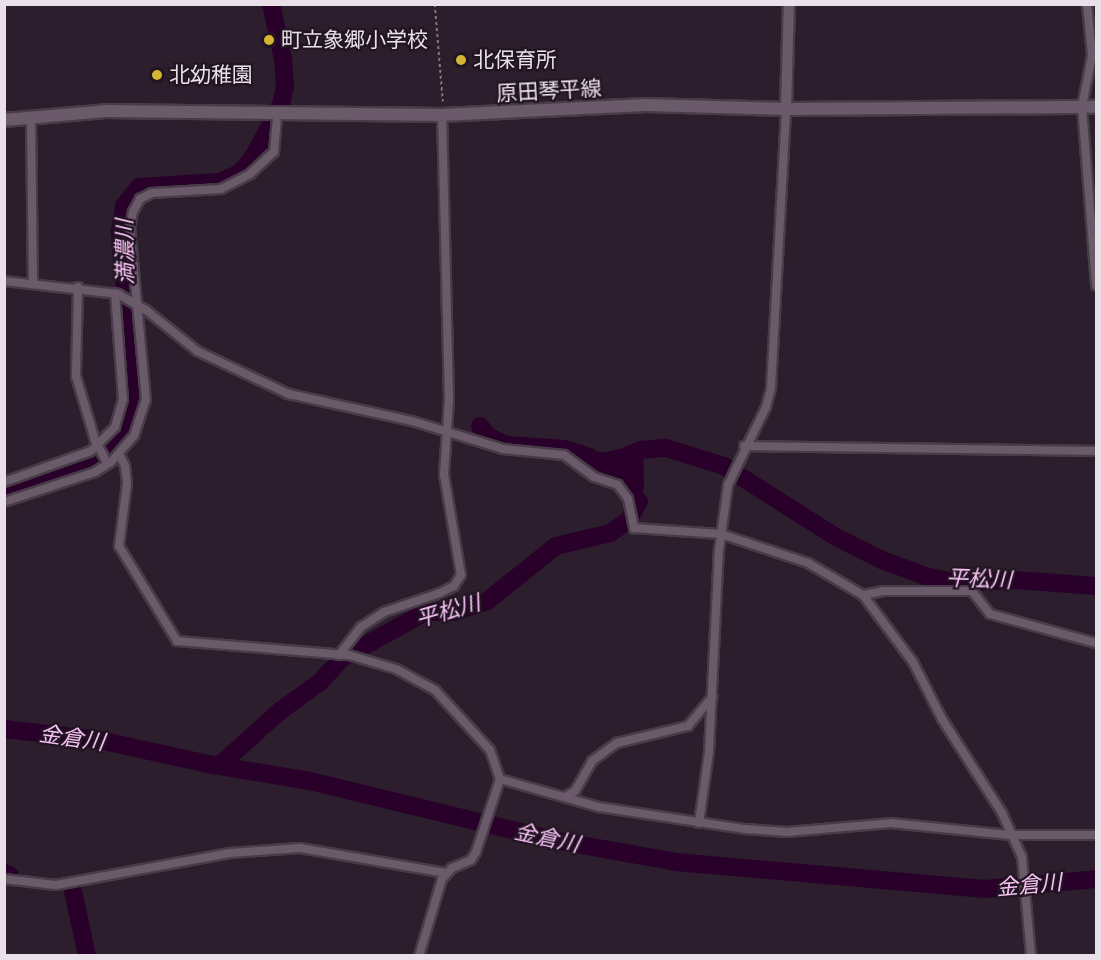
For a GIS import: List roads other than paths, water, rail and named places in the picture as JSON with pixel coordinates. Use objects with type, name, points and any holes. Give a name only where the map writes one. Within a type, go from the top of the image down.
[{"type":"main road","name":"原田琴平線","points":[[4,120],[31,120],[106,111],[277,115],[442,115],[646,105],[786,109],[1096,107]]},
{"type":"street","points":[[699,824],[713,694],[721,534],[728,485],[744,446],[766,407],[771,388],[786,109],[789,4]]},
{"type":"street","points":[[1087,4],[1092,55],[1082,107],[1096,285]]},
{"type":"street","points":[[4,502],[94,472],[118,454],[134,436],[146,400],[130,227],[140,199],[152,193],[233,185],[274,152],[277,115]]},
{"type":"street","points":[[339,655],[361,627],[384,612],[454,586],[461,575],[444,475],[449,388],[442,115]]},
{"type":"street","points":[[31,120],[33,283]]},
{"type":"street","points":[[4,281],[78,287],[116,294],[136,302],[197,351],[289,394],[445,430],[503,449],[564,455],[594,477],[618,485],[628,499],[634,528],[721,534],[808,563],[863,595],[913,662],[942,719],[1002,813],[1010,835],[1022,857],[1030,920],[1030,956]]},
{"type":"street","points":[[78,287],[76,376],[98,448],[108,463]]},
{"type":"street","points":[[4,482],[73,460],[98,448],[115,427],[123,399],[116,294]]},
{"type":"street","points":[[744,446],[1096,451]]},
{"type":"street","points":[[4,879],[56,885],[230,853],[300,848],[446,873],[471,860],[476,852],[500,779],[490,750],[435,690],[396,669],[339,655],[174,638],[119,546],[127,483],[126,466],[118,454]]},
{"type":"street","points":[[863,595],[884,591],[972,591],[990,614],[1096,643]]},
{"type":"street","points":[[565,797],[575,791],[592,760],[617,743],[688,726],[713,694]]},
{"type":"street","points":[[500,779],[599,807],[699,824],[787,832],[891,823],[1010,835],[1096,835]]},
{"type":"street","points":[[419,956],[446,873]]},
{"type":"waterway","name":"満濃川","points":[[4,492],[97,460],[123,431],[134,396],[120,232],[124,206],[139,187],[219,182],[240,173],[254,156],[281,104],[285,86],[283,59],[271,4]]},
{"type":"waterway","name":"平松川","points":[[480,426],[489,437],[506,445],[565,449],[590,457]]},
{"type":"waterway","name":"平松川","points":[[622,458],[641,450],[666,448],[724,466],[836,537],[882,560],[925,576],[954,582],[1017,580],[1096,586]]},
{"type":"waterway","name":"平松川","points":[[220,765],[280,711],[320,682],[342,658],[426,612],[455,612],[487,601],[556,546],[610,533],[629,520],[639,501]]},
{"type":"waterway","name":"金倉川","points":[[4,729],[99,740],[208,764],[310,781],[553,840],[676,862],[985,889],[1096,879]]},
{"type":"waterway","points":[[4,873],[10,875]]},
{"type":"waterway","points":[[73,891],[87,956]]},
{"type":"place","name":"町立象郷小学校","points":[[269,40]]},
{"type":"place","name":"北保育所","points":[[461,60]]},
{"type":"place","name":"北幼稚園","points":[[157,75]]}]
